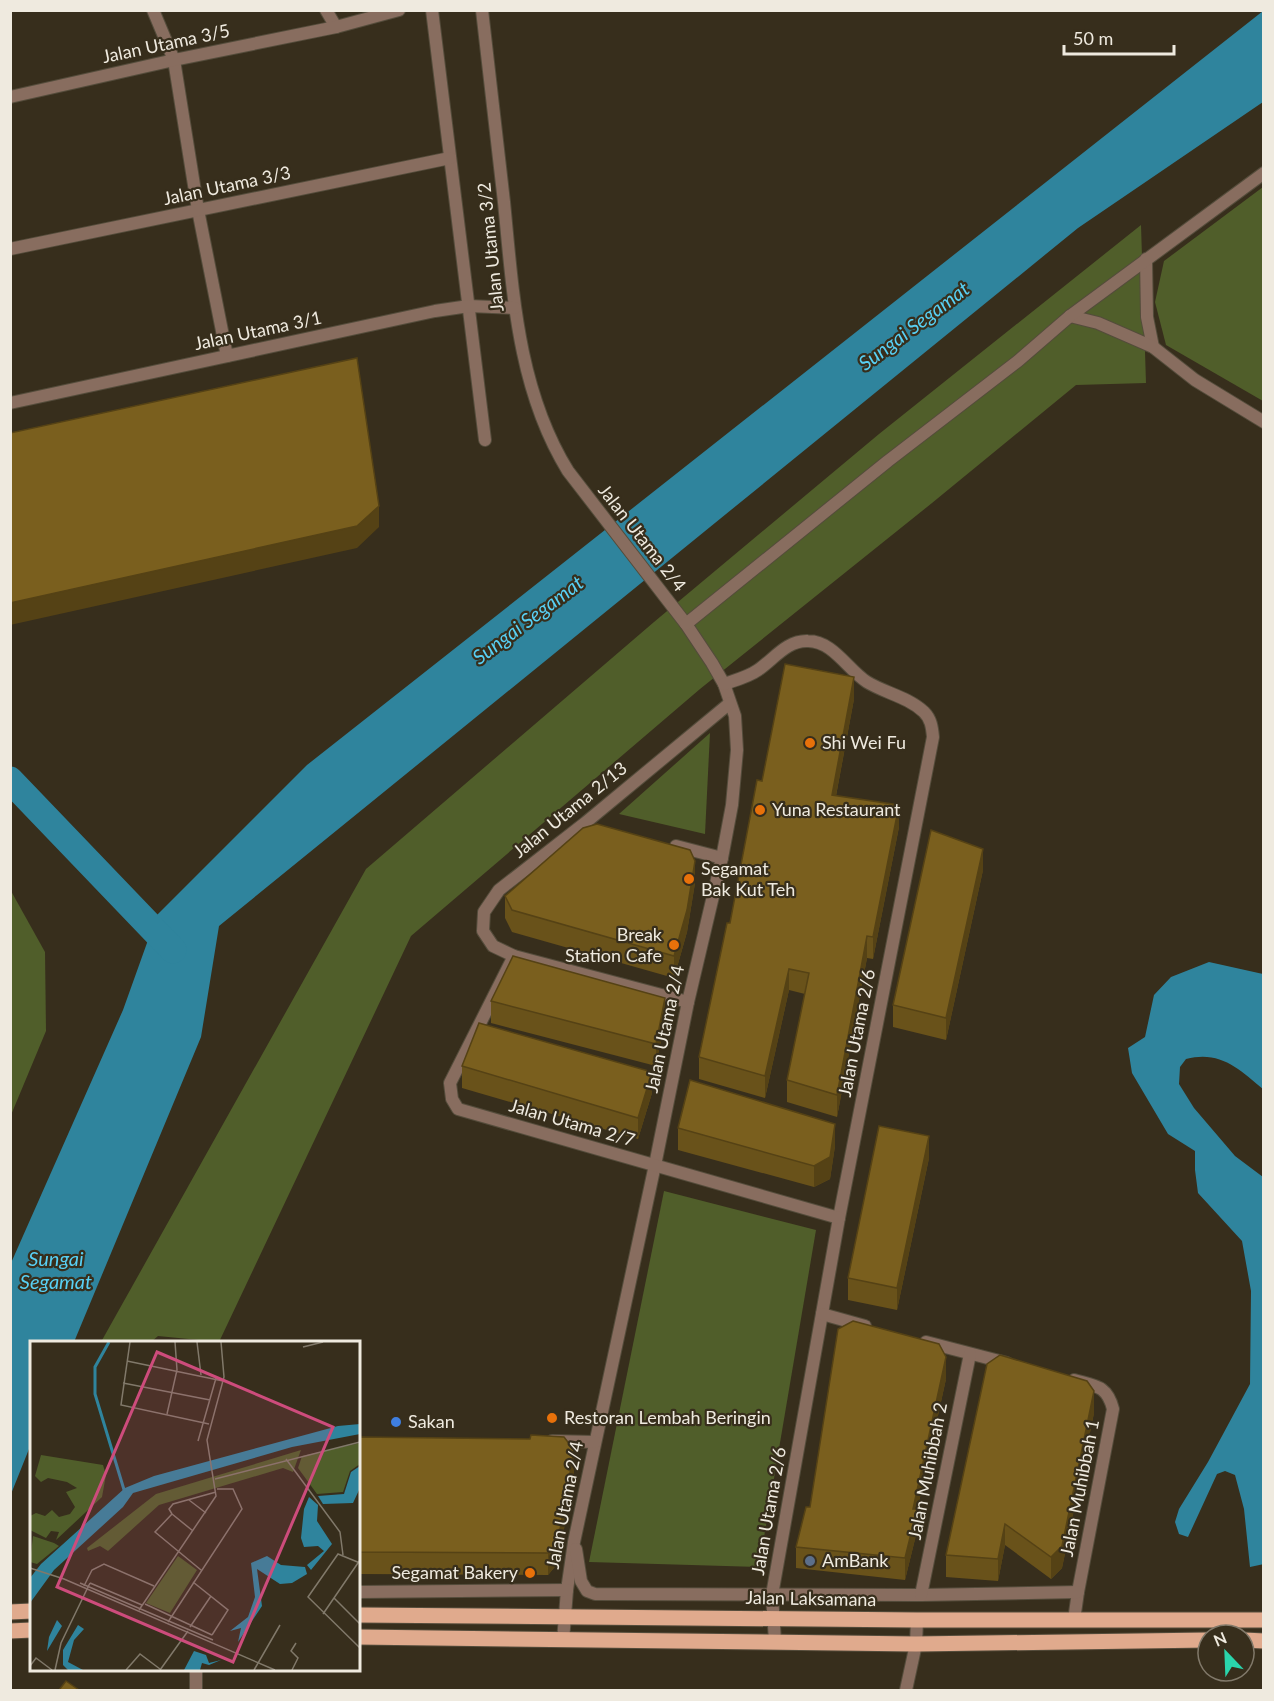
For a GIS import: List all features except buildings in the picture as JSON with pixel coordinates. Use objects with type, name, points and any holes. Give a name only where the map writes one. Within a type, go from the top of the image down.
[{"type":"main road","points":[[10,1612],[30,1611]]},
{"type":"main road","name":"Jalan Laksamana","points":[[360,1615],[917,1620],[1263,1620]]},
{"type":"main road","points":[[10,1631],[30,1630]]},
{"type":"main road","points":[[360,1637],[916,1644],[1196,1640]]},
{"type":"street","points":[[153,10],[174,60],[198,210],[227,356]]},
{"type":"street","points":[[326,10],[336,27]]},
{"type":"street","name":"Jalan Utama 3/5","points":[[10,97],[336,27],[399,10]]},
{"type":"street","name":"Jalan Utama 3/2","points":[[432,10],[485,440]]},
{"type":"street","name":"Jalan Utama 3/2","points":[[482,10],[515,308],[527,371],[538,412],[556,452],[568,471]]},
{"type":"street","name":"Jalan Utama 3/3","points":[[10,249],[450,158]]},
{"type":"street","points":[[686,624],[888,461],[1018,361],[1070,316],[1263,173]]},
{"type":"street","points":[[1146,259],[1147,317],[1154,347]]},
{"type":"street","name":"Jalan Utama 3/1","points":[[10,403],[405,317],[469,306],[515,308]]},
{"type":"street","points":[[1070,316],[1098,323],[1154,347],[1196,380],[1263,422]]},
{"type":"street","name":"Jalan Utama 2/4","points":[[563,1641],[574,1542],[688,1002],[722,858],[732,805],[737,750],[737,729],[724,684],[678,613],[568,471]]},
{"type":"street","name":"Jalan Utama 2/6","points":[[724,684],[745,678],[793,643],[808,640],[822,643],[868,682],[902,697],[924,712],[932,723],[933,736],[839,1218],[772,1595],[775,1641]]},
{"type":"street","name":"Jalan Utama 2/13","points":[[688,1002],[514,956],[493,946],[483,931],[484,912],[498,890],[591,825],[730,703]]},
{"type":"street","points":[[665,843],[722,858]]},
{"type":"street","name":"Jalan Utama 2/7","points":[[514,956],[450,1083],[452,1099],[458,1109],[839,1218]]},
{"type":"street","points":[[822,1314],[876,1329]]},
{"type":"street","points":[[919,1340],[1024,1368]]},
{"type":"street","name":"Jalan Muhibbah 2","points":[[921,1595],[970,1354]]},
{"type":"street","name":"Jalan Muhibbah 1","points":[[1057,1376],[1100,1387],[1110,1396],[1113,1409],[1074,1620]]},
{"type":"street","points":[[543,1440],[596,1442]]},
{"type":"street","points":[[574,1542],[580,1564],[581,1581],[587,1591],[596,1594],[921,1595],[1078,1592]]},
{"type":"street","points":[[360,1592],[567,1590]]},
{"type":"street","points":[[906,1690],[916,1644],[917,1620]]},
{"type":"street","points":[[196,1671],[196,1690]]},
{"type":"green space","points":[[1263,187],[1263,401],[1166,345],[1155,302],[1164,261]]},
{"type":"green space","points":[[1141,225],[1146,383],[1076,385],[700,689],[411,936],[219,1341],[158,1336],[152,1341],[102,1341],[366,869],[654,622],[879,434]]},
{"type":"green space","points":[[710,733],[705,834],[619,814]]},
{"type":"green space","points":[[11,891],[45,952],[46,1031],[11,1115]]},
{"type":"green space","points":[[664,1191],[816,1230],[759,1567],[589,1562]]},
{"type":"water","name":"Sungai Segamat","points":[[1263,11],[1263,102],[1078,228],[219,926],[201,1037],[74,1341],[30,1341],[30,1446],[11,1494],[11,1263],[123,1010],[157,915],[307,765]]},
{"type":"water","points":[[1209,962],[1263,974],[1263,1089],[1237,1068],[1209,1057],[1186,1059],[1180,1067],[1179,1084],[1194,1108],[1235,1156],[1263,1177],[1264,1564],[1250,1567],[1244,1509],[1235,1475],[1225,1471],[1217,1474],[1188,1537],[1179,1534],[1175,1522],[1179,1509],[1208,1462],[1250,1384],[1251,1291],[1242,1241],[1198,1193],[1195,1151],[1168,1134],[1132,1073],[1128,1048],[1145,1037],[1154,995],[1171,977]]},
{"type":"waterway","points":[[10,780],[173,950]]},
{"type":"place","name":"Shi Wei Fu","points":[[810,743]]},
{"type":"place","name":"Yuna Restaurant","points":[[760,810]]},
{"type":"place","name":"Segamat Bak Kut Teh","points":[[689,879]]},
{"type":"place","name":"Break Station Cafe","points":[[674,945]]},
{"type":"place","name":"Restoran Lembah Beringin","points":[[552,1418]]},
{"type":"place","name":"Sakan","points":[[396,1422]]},
{"type":"place","name":"AmBank","points":[[810,1561]]},
{"type":"place","name":"Segamat Bakery","points":[[530,1573]]}]
